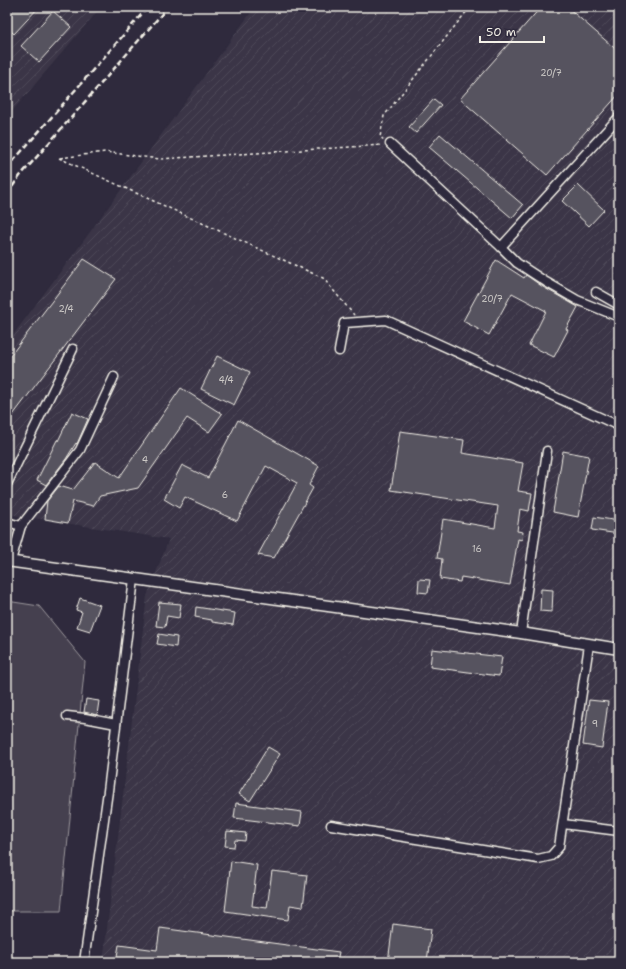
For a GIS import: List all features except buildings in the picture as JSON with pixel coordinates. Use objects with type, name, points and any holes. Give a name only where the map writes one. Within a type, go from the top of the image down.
[{"type":"main road","points":[[9,561],[521,633],[619,649]]},
{"type":"street","points":[[501,247],[619,117]]},
{"type":"street","points":[[390,144],[517,263],[577,300],[618,315]]},
{"type":"street","points":[[596,292],[619,305]]},
{"type":"street","points":[[339,351],[344,323],[386,320],[619,426]]},
{"type":"street","points":[[7,484],[73,349]]},
{"type":"street","points":[[9,561],[21,526],[80,450],[114,377]]},
{"type":"street","points":[[521,633],[547,451]]},
{"type":"street","points":[[7,522],[21,526]]},
{"type":"street","points":[[84,962],[108,791],[134,579]]},
{"type":"street","points":[[331,825],[538,858],[551,856],[559,847],[589,645]]},
{"type":"street","points":[[66,716],[116,724]]},
{"type":"street","points":[[563,824],[619,831]]},
{"type":"path","points":[[390,144],[380,137],[384,116],[470,7]]},
{"type":"path","points":[[360,322],[323,278],[59,158],[105,152],[160,159],[390,144]]},
{"type":"shaded area","points":[[7,7],[101,7],[7,117]]},
{"type":"shaded area","points":[[255,7],[619,7],[619,962],[103,962],[147,596],[169,539],[7,514],[7,458],[11,450],[7,447],[7,343]]},
{"type":"shaded area","points":[[7,601],[39,606],[85,662],[61,911],[7,911]]},
{"type":"railway","points":[[7,168],[148,7]]},
{"type":"railway","points":[[7,194],[20,176],[168,7]]}]
